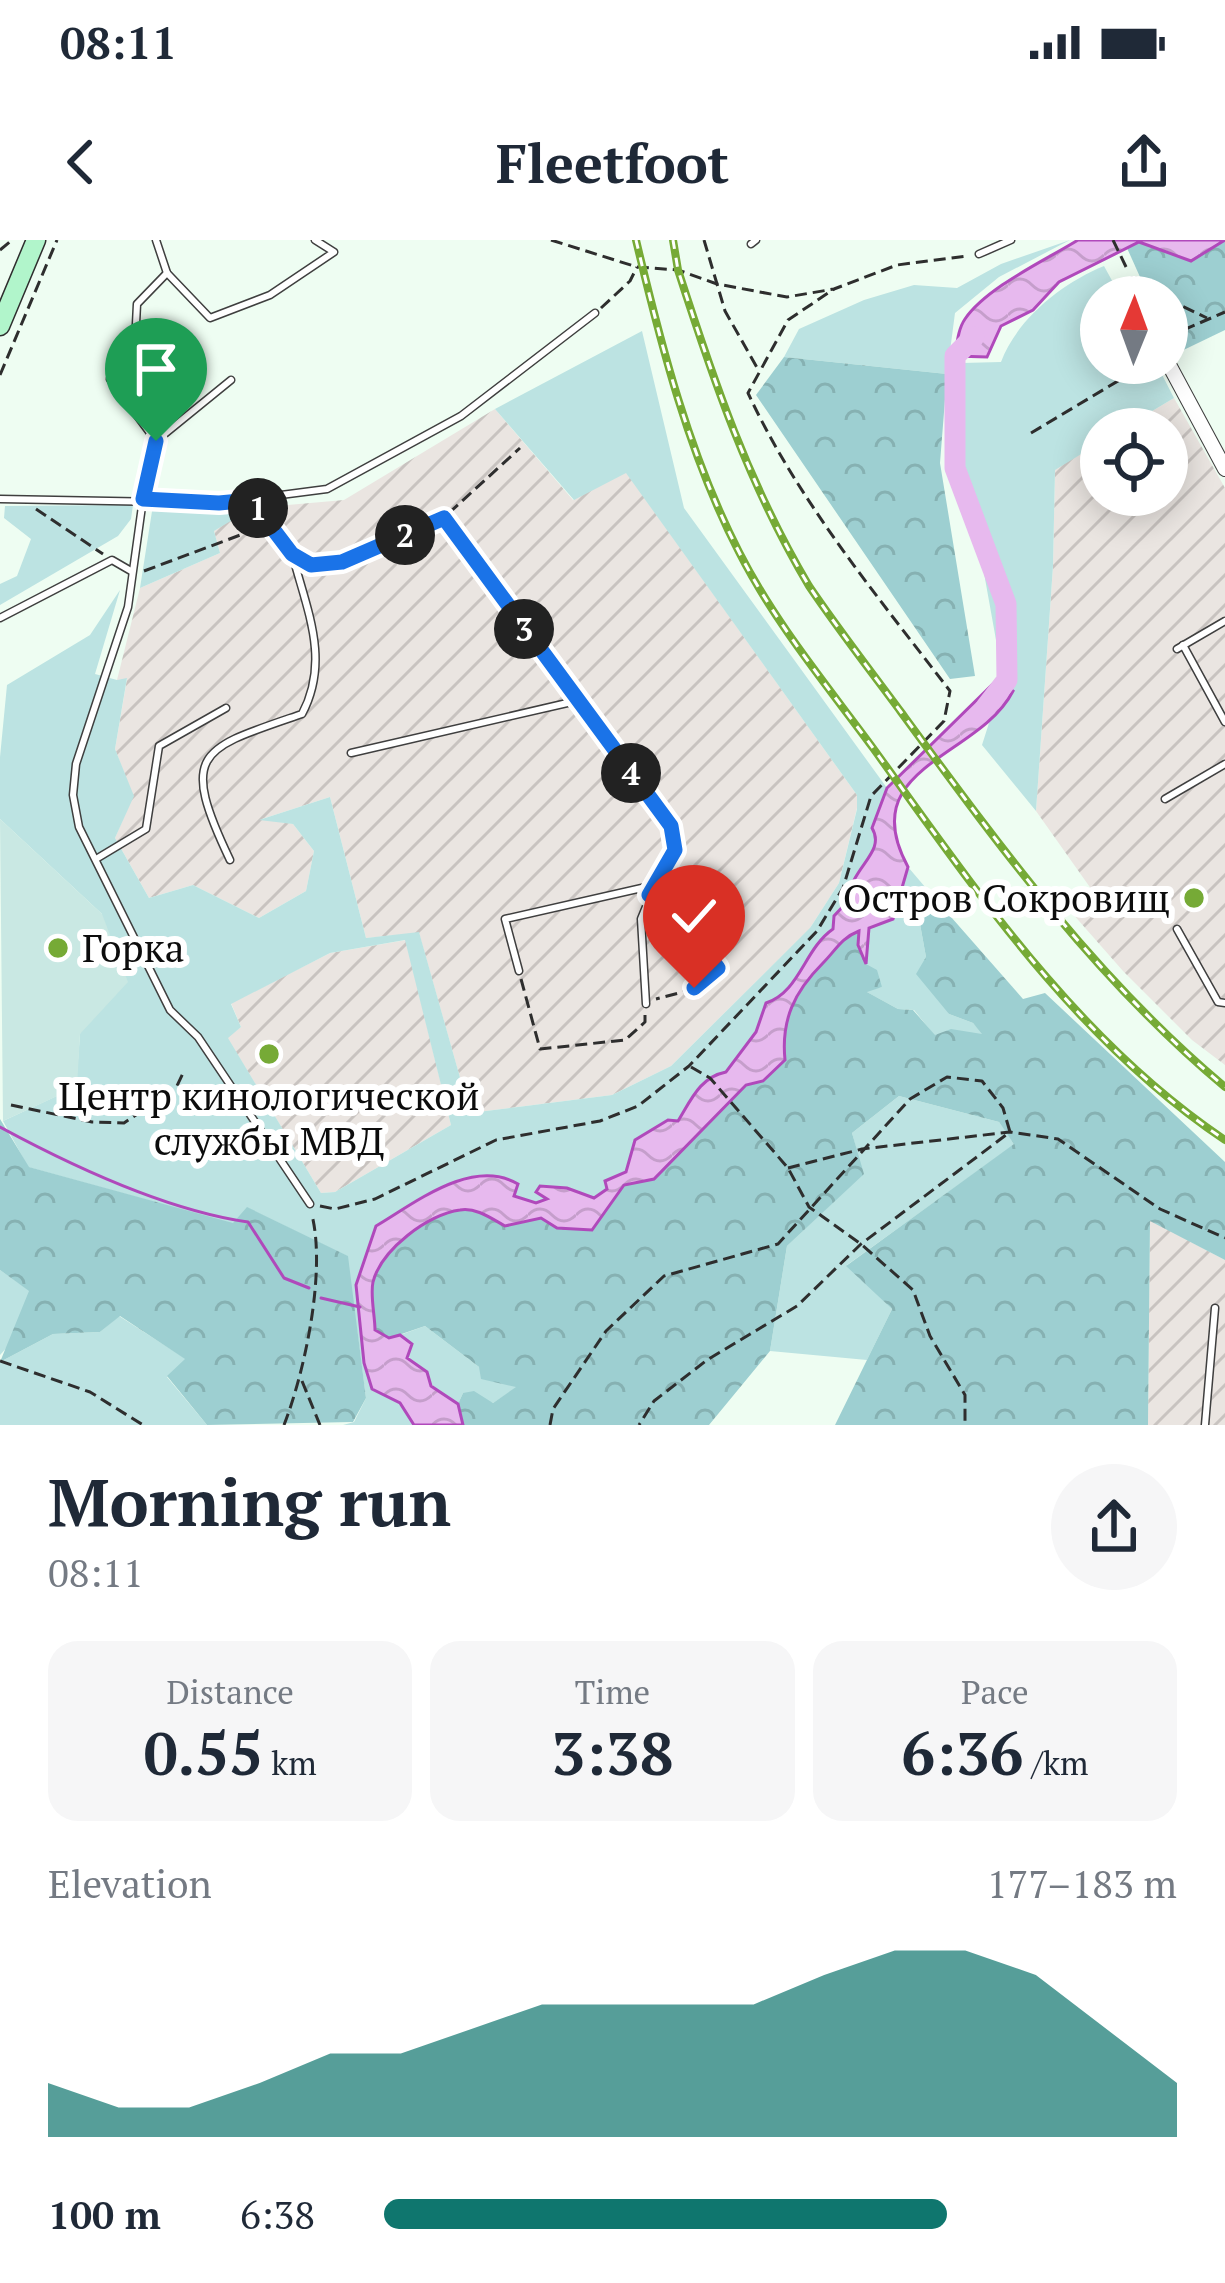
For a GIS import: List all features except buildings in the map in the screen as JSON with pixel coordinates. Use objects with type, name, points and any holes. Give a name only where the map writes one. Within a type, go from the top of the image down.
[{"type":"main road","points":[[0,326],[36,240]]},
{"type":"street","points":[[1179,384],[1225,469]]},
{"type":"lane","points":[[156,240],[167,273],[210,318],[270,295],[334,253],[315,240]]},
{"type":"lane","points":[[979,254],[1011,240]]},
{"type":"lane","points":[[156,441],[110,379],[135,344],[137,304],[167,273]]},
{"type":"lane","points":[[0,501],[219,503],[327,489],[461,416],[595,313]]},
{"type":"lane","points":[[231,380],[156,441],[128,607],[76,764],[73,795],[79,826],[170,1010],[198,1036],[310,1204]]},
{"type":"lane","points":[[230,860],[206,810],[206,760],[224,741],[302,714],[315,690],[318,668],[292,554],[251,500]]},
{"type":"lane","points":[[292,554],[311,565],[327,566],[444,518],[671,826],[675,850],[641,919],[646,1004]]},
{"type":"lane","points":[[0,618],[112,560],[131,571]]},
{"type":"lane","points":[[1225,621],[1180,647],[1225,722]]},
{"type":"lane","points":[[351,753],[576,701]]},
{"type":"lane","points":[[96,859],[146,829],[159,746],[226,709]]},
{"type":"lane","points":[[1165,799],[1225,764]]},
{"type":"lane","points":[[519,971],[505,919],[655,885]]},
{"type":"lane","points":[[1177,929],[1218,1003],[1225,1003]]},
{"type":"lane","points":[[1205,1425],[1215,1308]]},
{"type":"path","points":[[0,250],[12,240]]},
{"type":"path","points":[[0,375],[57,240]]},
{"type":"path","points":[[551,240],[637,267],[678,271],[787,297],[834,289],[897,265],[979,254]]},
{"type":"path","points":[[704,240],[725,311],[759,372]]},
{"type":"path","points":[[1113,240],[1121,254]]},
{"type":"path","points":[[595,313],[637,267]]},
{"type":"path","points":[[284,1425],[302,1379],[316,1262],[310,1204],[335,1209],[375,1199],[496,1139],[600,1121],[638,1106],[689,1066],[817,931],[843,888],[871,796],[944,722],[950,691],[861,575],[768,436],[748,393],[788,320],[834,289]]},
{"type":"path","points":[[1188,309],[1209,319]]},
{"type":"path","points":[[1188,328],[1225,312]]},
{"type":"path","points":[[1031,433],[1113,384]]},
{"type":"path","points":[[444,518],[520,448]]},
{"type":"path","points":[[20,498],[112,560]]},
{"type":"path","points":[[131,571],[141,572],[271,524]]},
{"type":"path","points":[[519,971],[540,1049],[625,1040],[645,1022],[646,1004],[694,988],[718,968],[678,914],[649,895]]},
{"type":"path","points":[[689,1066],[710,1078],[788,1168],[809,1207],[913,1290],[930,1336],[965,1395],[965,1425]]},
{"type":"path","points":[[11,1105],[92,1123],[124,1123],[176,1088],[184,1070]]},
{"type":"path","points":[[550,1425],[553,1409],[606,1331],[664,1276],[778,1244],[910,1099],[947,1077],[982,1082],[1003,1108],[1010,1132]]},
{"type":"path","points":[[788,1168],[862,1149],[1010,1132],[1058,1139],[1160,1209],[1225,1238]]},
{"type":"path","points":[[639,1425],[654,1401],[707,1360],[797,1306],[861,1244],[1010,1132]]},
{"type":"path","points":[[0,1361],[90,1392],[142,1425]]},
{"type":"path","points":[[302,1379],[320,1425]]},
{"type":"shaded area","points":[[1070,240],[999,277],[955,313],[947,374],[784,357],[799,329],[864,300],[914,285],[957,288],[1001,264]]},
{"type":"shaded area","points":[[1104,266],[1109,276],[1084,276]]},
{"type":"shaded area","points":[[1080,278],[1080,384],[1167,384],[1174,398],[1157,408],[1080,408],[1080,455],[1055,470],[1036,811],[982,745],[1003,679],[965,467],[962,363],[1001,362],[1030,317]]},
{"type":"shaded area","points":[[642,331],[684,508],[887,788],[872,827],[875,845],[855,878],[849,900],[834,916],[833,929],[787,990],[766,1004],[756,1032],[726,1073],[696,1090],[678,1122],[626,1172],[606,1181],[607,1189],[595,1198],[567,1188],[536,1204],[448,1183],[372,1389],[400,1403],[414,1425],[343,1425],[354,1422],[366,1398],[347,1256],[248,1208],[234,1224],[28,1167],[3,1121],[76,1087],[80,1034],[102,914],[0,819],[7,685],[90,635],[120,590],[95,674],[127,678],[115,749],[134,796],[115,838],[149,898],[193,885],[259,918],[306,891],[314,851],[293,824],[259,820],[330,797],[366,938],[419,932],[470,1113],[612,1095],[671,1066],[810,928],[839,883],[857,795],[626,473],[574,500],[495,409]],"holes":[[[405,940],[451,1125],[335,1192],[321,1193],[228,1038],[241,1027],[231,1004],[330,953]]]},
{"type":"shaded area","points":[[1174,398],[1180,408],[1157,408]]},
{"type":"shaded area","points":[[495,409],[573,500],[626,472],[857,795],[857,808],[839,883],[810,928],[671,1066],[612,1095],[470,1113],[419,933],[366,938],[330,797],[262,819],[293,824],[314,851],[306,891],[259,918],[193,885],[149,898],[115,838],[133,796],[115,749],[127,679],[117,680],[140,588],[220,553],[214,531],[238,515],[230,510],[344,500]]},
{"type":"shaded area","points":[[1188,423],[1225,488],[1225,1065],[1192,1040],[1072,913],[1094,893],[1036,811],[1055,469],[1080,454],[1080,516],[1188,516]]},
{"type":"shaded area","points":[[133,505],[131,519],[118,536],[0,605],[0,584],[17,576],[31,539],[4,518],[5,506]]},
{"type":"shaded area","points":[[153,505],[230,510],[239,516],[214,531],[220,553],[140,588]]},
{"type":"shaded area","name":"Горка","points":[[0,819],[102,914],[128,982],[80,1034],[77,1087],[3,1121]]},
{"type":"shaded area","points":[[908,867],[937,901],[920,924],[926,957],[949,1014],[973,1023],[984,1034],[935,1036],[914,1010],[898,1009],[865,991],[882,987],[866,964],[869,928],[893,919]]},
{"type":"shaded area","points":[[406,940],[451,1125],[335,1192],[321,1193],[227,1037],[241,1027],[231,1003],[330,953]]},
{"type":"shaded area","points":[[899,1096],[999,1122],[1015,1144],[847,1265],[892,1309],[867,1360],[770,1351],[787,1246],[863,1174],[852,1133]]},
{"type":"shaded area","points":[[1150,1220],[1225,1260],[1225,1425],[1148,1425]]},
{"type":"shaded area","points":[[0,1270],[30,1291],[10,1344],[0,1355]]},
{"type":"shaded area","points":[[119,1316],[186,1359],[167,1377],[207,1425],[0,1425],[0,1362],[53,1334],[100,1332]]},
{"type":"shaded area","points":[[425,1326],[479,1367],[518,1387],[493,1403],[463,1393],[458,1404],[422,1375],[404,1347],[400,1335]]},
{"type":"green space","points":[[1225,240],[1225,330],[1188,348],[1188,276],[1140,276],[1127,248],[1139,241],[1190,261]]},
{"type":"green space","points":[[784,357],[947,374],[940,463],[975,676],[950,679],[756,395]]},
{"type":"green space","points":[[937,901],[1023,999],[1045,993],[1225,1162],[1225,1260],[1150,1221],[1148,1425],[835,1425],[892,1309],[846,1266],[1014,1144],[999,1122],[899,1096],[852,1133],[864,1174],[787,1246],[770,1351],[709,1425],[463,1425],[458,1404],[463,1393],[474,1391],[493,1403],[516,1387],[481,1379],[479,1367],[425,1326],[390,1338],[375,1331],[372,1287],[378,1270],[396,1246],[434,1219],[466,1210],[505,1226],[541,1218],[557,1228],[592,1229],[624,1184],[654,1178],[746,1085],[763,1081],[803,989],[840,943],[860,930],[866,964],[877,970],[882,987],[867,992],[898,1009],[913,1010],[935,1035],[951,1029],[982,1034],[973,1023],[949,1014],[916,974],[926,957],[920,924]]},
{"type":"green space","points":[[0,1119],[29,1167],[233,1223],[247,1207],[348,1256],[366,1398],[353,1422],[207,1425],[167,1376],[185,1359],[120,1316],[100,1332],[53,1334],[0,1362],[29,1291],[0,1270]]},
{"type":"water","points":[[1078,240],[1225,240],[1191,261],[1139,242],[1059,282],[1033,310],[1001,326],[987,357],[955,356],[961,327],[975,307],[1002,285]]},
{"type":"water","points":[[997,680],[1013,691],[996,714],[927,766],[896,806],[895,833],[908,867],[893,919],[869,928],[866,964],[858,945],[859,931],[843,941],[813,974],[788,1019],[785,1060],[763,1081],[746,1085],[654,1179],[624,1185],[592,1230],[557,1228],[541,1218],[505,1226],[478,1212],[460,1210],[421,1226],[385,1258],[372,1287],[375,1330],[389,1338],[400,1335],[412,1344],[407,1358],[427,1372],[431,1386],[458,1404],[463,1425],[414,1425],[400,1403],[372,1389],[364,1363],[356,1285],[376,1226],[463,1179],[500,1177],[518,1184],[514,1196],[536,1203],[547,1199],[536,1192],[540,1186],[567,1188],[594,1198],[607,1189],[605,1181],[626,1172],[635,1140],[668,1120],[678,1121],[703,1084],[726,1072],[756,1032],[766,1003],[787,990],[833,929],[834,916],[849,900],[875,845],[872,828],[887,788]]},
{"type":"waterway","points":[[974,337],[955,356],[955,468],[1006,604],[1007,680],[986,707]]},
{"type":"waterway","points":[[0,1127],[121,1185],[185,1208],[248,1222],[284,1278],[309,1288]]},
{"type":"waterway","points":[[321,1298],[360,1307]]},
{"type":"railway","points":[[636,240],[691,438],[721,515],[769,604],[1032,960],[1122,1057],[1225,1140]]},
{"type":"railway","points":[[673,240],[678,270],[734,432],[809,586],[1052,910],[1134,1002],[1225,1087]]},
{"type":"place","name":"Остров Сокровищ","points":[[1194,898]]},
{"type":"place","name":"Горка","points":[[58,948]]},
{"type":"place","name":"Центр кинологической службы МВД","points":[[269,1054]]},
{"type":"route","points":[[156,441],[143,499],[251,500],[292,554],[311,565],[342,562],[444,518],[671,826],[675,850],[649,895],[678,914],[718,968],[694,988]]}]
